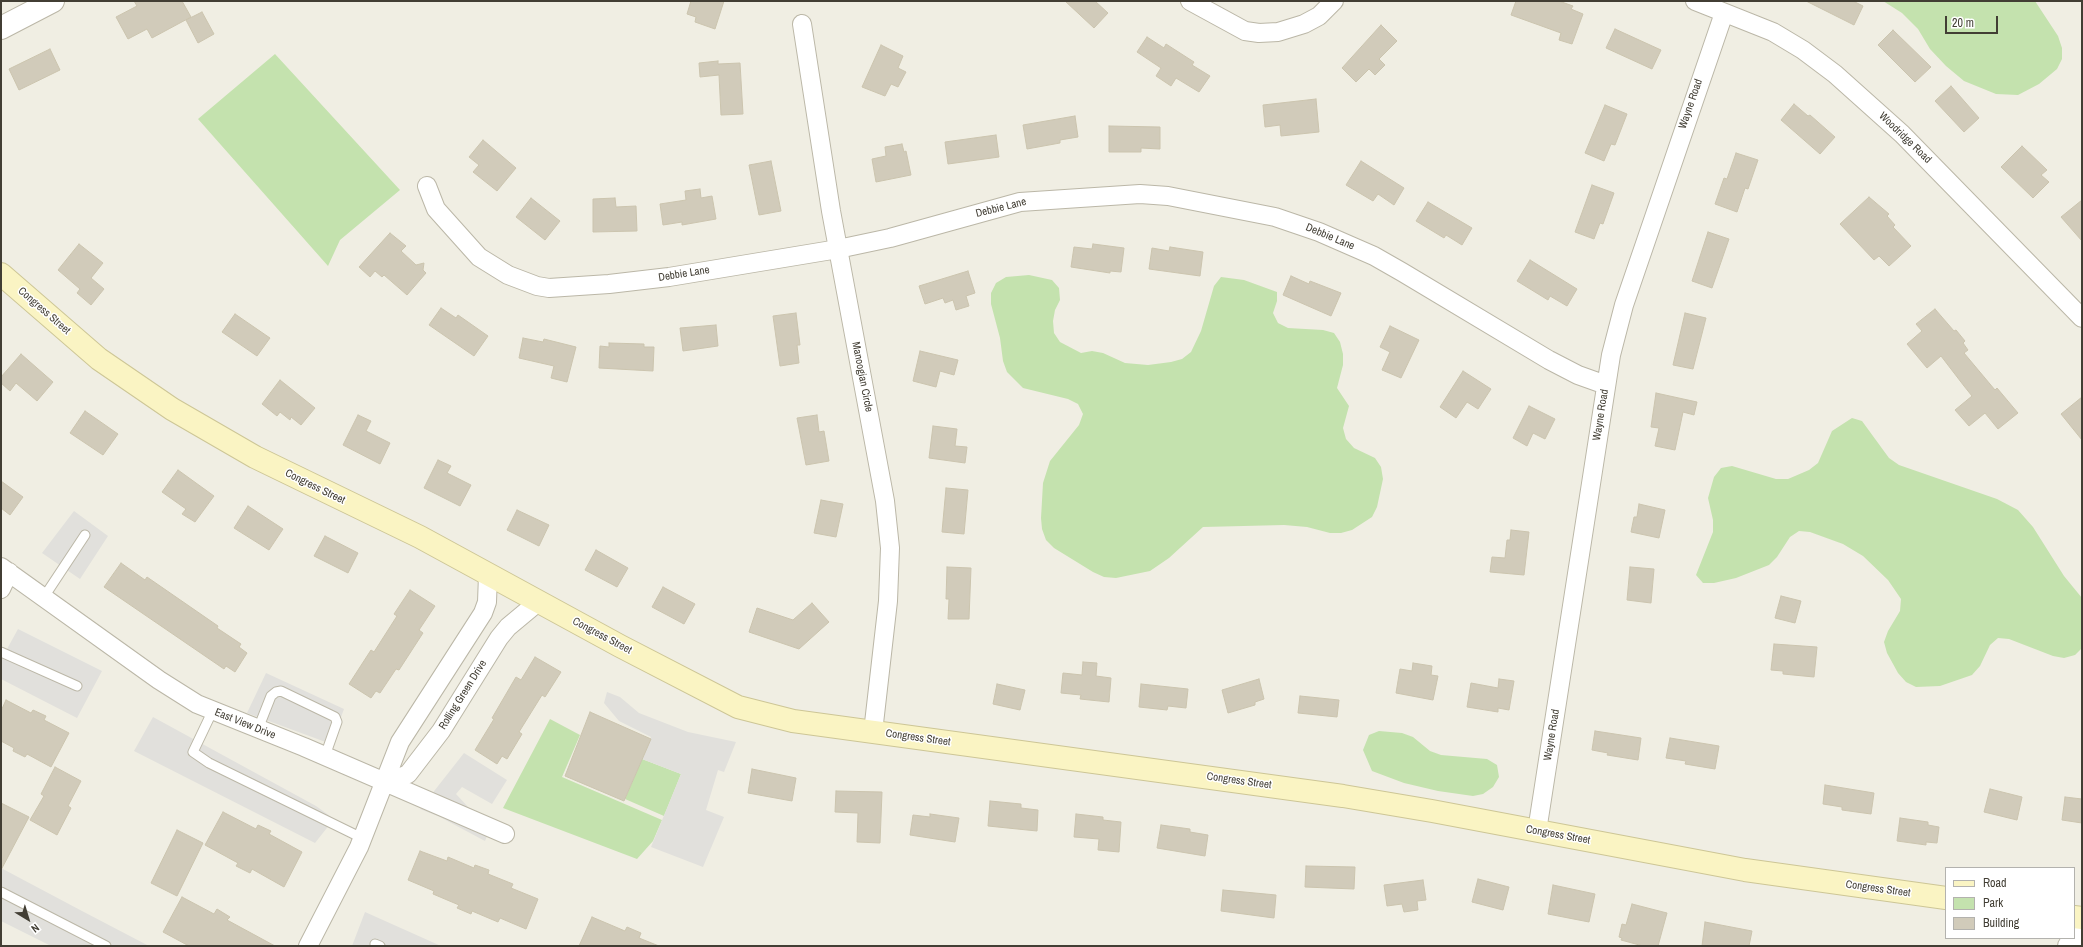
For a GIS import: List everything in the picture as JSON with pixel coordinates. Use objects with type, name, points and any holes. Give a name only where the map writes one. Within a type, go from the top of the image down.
[{"type":"main road","name":"Congress Street","points":[[1,274],[98,359],[172,410],[255,457],[420,536],[538,602],[738,707],[793,721],[1320,793],[1432,811],[1745,870],[1945,898]]},
{"type":"street","points":[[1,28],[53,1]]},
{"type":"street","points":[[1190,1],[1245,31],[1259,33],[1278,32],[1304,24],[1319,16],[1334,1]]},
{"type":"street","name":"Woodridge Road","points":[[1695,1],[1773,32],[1803,50],[1852,88],[1906,139],[2082,318]]},
{"type":"street","name":"Wayne Road","points":[[1537,831],[1611,355],[1624,305],[1724,13]]},
{"type":"street","name":"Manoogian Circle","points":[[802,24],[838,249],[885,501],[890,548],[888,601],[873,732]]},
{"type":"street","name":"Debbie Lane","points":[[427,186],[436,209],[479,257],[508,275],[544,288],[573,287],[661,278],[838,249],[890,238],[1020,202],[1140,194],[1168,196],[1275,217],[1319,232],[1374,256],[1554,363],[1578,375],[1606,385]]},
{"type":"street","points":[[1,589],[5,570]]},
{"type":"street","name":"East View Drive","points":[[5,570],[159,680],[197,704],[325,756],[504,834]]},
{"type":"street","points":[[308,946],[362,838],[384,782],[408,729],[483,613],[487,602],[488,574]]},
{"type":"street","name":"Rolling Green Drive","points":[[384,782],[408,774],[441,731],[498,638],[508,627],[538,602]]},
{"type":"street","points":[[2075,939],[2082,930]]},
{"type":"lane","points":[[44,598],[85,535]]},
{"type":"lane","points":[[1,652],[77,686]]},
{"type":"lane","points":[[258,729],[271,696],[276,692],[281,691],[335,718],[337,722],[325,756]]},
{"type":"lane","points":[[213,710],[193,752],[209,763],[362,838]]},
{"type":"lane","points":[[1,892],[106,946]]},
{"type":"green space","points":[[1883,1],[2035,1],[2058,36],[2062,48],[2062,59],[2057,69],[2039,84],[2018,95],[1996,94],[1964,81],[1946,66],[1930,49],[1918,29],[1902,13]]},
{"type":"green space","points":[[275,54],[400,190],[340,240],[328,266],[198,119]]},
{"type":"green space","points":[[1029,275],[1052,280],[1059,288],[1060,300],[1055,310],[1053,321],[1054,333],[1060,342],[1081,353],[1092,351],[1103,353],[1125,363],[1148,365],[1182,359],[1191,352],[1201,331],[1214,286],[1221,277],[1244,280],[1277,292],[1277,301],[1273,313],[1278,323],[1288,328],[1323,330],[1334,333],[1340,342],[1343,354],[1343,365],[1337,388],[1349,406],[1343,428],[1346,439],[1354,448],[1375,458],[1381,467],[1383,479],[1377,507],[1372,517],[1352,530],[1341,533],[1330,533],[1307,527],[1284,525],[1203,527],[1169,558],[1150,571],[1116,578],[1104,577],[1093,572],[1054,548],[1046,540],[1042,529],[1041,518],[1043,483],[1050,461],[1079,425],[1083,414],[1078,404],[1068,399],[1023,388],[1007,372],[1003,361],[1000,338],[991,304],[991,293],[996,283],[1006,277]]},
{"type":"green space","points":[[1852,418],[1862,421],[1889,458],[1899,465],[1997,499],[2018,510],[2033,527],[2064,576],[2082,598],[2082,648],[2075,655],[2064,658],[2053,656],[2009,639],[1998,638],[1990,645],[1980,666],[1972,675],[1940,686],[1916,687],[1906,682],[1898,673],[1887,653],[1884,642],[1888,631],[1900,611],[1901,599],[1888,580],[1863,556],[1843,544],[1810,532],[1799,531],[1790,537],[1777,557],[1769,565],[1736,578],[1714,583],[1703,583],[1696,575],[1713,532],[1713,520],[1708,498],[1714,477],[1721,468],[1732,466],[1776,479],[1788,479],[1809,470],[1818,463],[1832,431]]},
{"type":"green space","points":[[550,719],[580,735],[562,777],[662,820],[653,841],[637,859],[503,808]]},
{"type":"green space","points":[[1379,731],[1402,733],[1413,737],[1430,751],[1441,755],[1487,759],[1497,765],[1499,777],[1493,787],[1483,794],[1473,796],[1438,791],[1404,783],[1372,771],[1363,750],[1369,735]]},
{"type":"green space","points":[[642,759],[681,774],[664,816],[625,799]]},
{"type":"shaded area","points":[[74,511],[108,536],[80,579],[42,553]]},
{"type":"shaded area","points":[[18,629],[102,671],[77,718],[1,679],[1,660]]},
{"type":"shaded area","points":[[266,673],[344,709],[331,744],[247,713]]},
{"type":"shaded area","points":[[607,692],[620,697],[639,713],[688,732],[736,742],[724,772],[718,770],[706,810],[724,817],[703,867],[651,847],[681,774],[642,759],[651,737],[619,721],[604,703]]},
{"type":"shaded area","points":[[153,717],[316,806],[334,819],[315,843],[134,751]]},
{"type":"shaded area","points":[[464,753],[507,780],[492,804],[462,787],[456,794],[470,809],[494,820],[485,841],[440,817],[420,809]]},
{"type":"shaded area","points":[[1,868],[149,946],[51,946],[1,921]]},
{"type":"shaded area","points":[[365,912],[441,946],[352,946]]},
{"type":"building","points":[[134,1],[182,1],[191,17],[152,38],[147,29],[128,39],[116,17],[137,6]]},
{"type":"building","points":[[691,1],[724,1],[715,29],[695,22],[696,17],[687,14]]},
{"type":"building","points":[[1065,1],[1095,1],[1108,13],[1094,28]]},
{"type":"building","points":[[1516,1],[1559,1],[1573,6],[1571,9],[1583,14],[1572,44],[1559,40],[1561,33],[1511,15]]},
{"type":"building","points":[[1806,1],[1853,1],[1863,6],[1854,25]]},
{"type":"building","points":[[202,12],[214,34],[198,43],[186,20]]},
{"type":"building","points":[[1381,25],[1397,41],[1379,59],[1385,65],[1375,75],[1369,69],[1356,82],[1342,68]]},
{"type":"building","points":[[1615,29],[1661,50],[1652,69],[1606,48]]},
{"type":"building","points":[[1893,30],[1931,67],[1915,82],[1878,45]]},
{"type":"building","points":[[1147,37],[1164,48],[1166,44],[1194,62],[1192,65],[1210,76],[1199,92],[1176,78],[1171,86],[1156,76],[1161,68],[1137,52]]},
{"type":"building","points":[[881,45],[903,56],[898,68],[906,72],[898,87],[891,84],[885,96],[862,87]]},
{"type":"building","points":[[50,49],[60,70],[19,90],[9,69]]},
{"type":"building","points":[[718,61],[718,64],[740,63],[743,114],[721,115],[719,75],[700,77],[699,63]]},
{"type":"building","points":[[1951,86],[1979,118],[1964,132],[1935,101]]},
{"type":"building","points":[[1316,99],[1319,132],[1281,136],[1280,125],[1265,127],[1263,105]]},
{"type":"building","points":[[1794,104],[1808,116],[1810,115],[1835,137],[1820,154],[1781,120]]},
{"type":"building","points":[[1605,105],[1627,114],[1615,145],[1611,144],[1604,161],[1585,153]]},
{"type":"building","points":[[1075,116],[1078,137],[1060,140],[1060,143],[1027,149],[1023,125]]},
{"type":"building","points":[[1109,126],[1160,127],[1160,149],[1141,148],[1141,152],[1109,152]]},
{"type":"building","points":[[996,135],[999,157],[948,164],[945,142]]},
{"type":"building","points":[[483,140],[516,168],[497,191],[473,172],[479,165],[469,157]]},
{"type":"building","points":[[902,144],[904,152],[906,151],[911,175],[876,182],[872,159],[886,156],[885,147]]},
{"type":"building","points":[[2022,146],[2047,170],[2041,175],[2049,182],[2033,198],[2001,167]]},
{"type":"building","points":[[1736,153],[1758,160],[1748,189],[1745,188],[1737,212],[1715,204],[1724,178],[1727,179]]},
{"type":"building","points":[[771,161],[781,211],[759,215],[749,165]]},
{"type":"building","points":[[1361,161],[1404,188],[1394,205],[1378,194],[1373,201],[1346,185]]},
{"type":"building","points":[[1592,185],[1614,193],[1603,224],[1600,223],[1594,239],[1575,232]]},
{"type":"building","points":[[700,189],[701,198],[712,196],[716,219],[682,225],[682,222],[663,225],[660,204],[686,200],[685,191]]},
{"type":"building","points":[[1869,197],[1889,214],[1887,216],[1895,225],[1893,227],[1911,246],[1889,266],[1879,256],[1874,260],[1840,224]]},
{"type":"building","points":[[531,198],[560,221],[545,240],[516,217]]},
{"type":"building","points":[[615,198],[616,207],[636,206],[637,231],[593,232],[593,199]]},
{"type":"building","points":[[2082,200],[2082,241],[2061,217]]},
{"type":"building","points":[[1428,202],[1472,228],[1462,245],[1446,235],[1444,238],[1416,221]]},
{"type":"building","points":[[1708,232],[1729,239],[1712,288],[1692,281]]},
{"type":"building","points":[[390,233],[406,246],[401,251],[416,265],[424,263],[423,270],[426,273],[407,295],[384,275],[382,277],[375,271],[370,277],[359,267]]},
{"type":"building","points":[[79,244],[103,263],[91,278],[104,289],[91,305],[77,293],[80,289],[58,270]]},
{"type":"building","points":[[1093,244],[1124,248],[1121,272],[1110,271],[1110,273],[1071,267],[1074,247],[1092,249]]},
{"type":"building","points":[[1170,247],[1203,252],[1200,276],[1149,269],[1152,248],[1169,251]]},
{"type":"building","points":[[1530,260],[1577,289],[1567,306],[1550,296],[1548,300],[1517,281]]},
{"type":"building","points":[[968,271],[975,293],[966,296],[969,306],[956,310],[953,300],[945,303],[943,298],[925,304],[919,286]]},
{"type":"building","points":[[1291,276],[1309,284],[1310,281],[1341,293],[1331,316],[1283,295]]},
{"type":"building","points":[[441,308],[456,318],[458,315],[488,336],[474,356],[429,325]]},
{"type":"building","points":[[1935,309],[1965,341],[1963,343],[1968,350],[1964,353],[1995,390],[1997,388],[2018,413],[1998,429],[1985,413],[1969,426],[1955,410],[1972,396],[1941,356],[1927,368],[1907,344],[1922,331],[1916,324]]},
{"type":"building","points":[[796,313],[800,345],[797,345],[799,363],[780,366],[773,316]]},
{"type":"building","points":[[1685,313],[1706,318],[1693,369],[1673,365]]},
{"type":"building","points":[[235,314],[270,338],[257,356],[222,332]]},
{"type":"building","points":[[716,325],[718,346],[683,351],[680,328]]},
{"type":"building","points":[[1390,326],[1419,340],[1401,378],[1382,370],[1390,352],[1380,347]]},
{"type":"building","points":[[523,338],[543,342],[544,339],[576,347],[567,382],[551,378],[554,366],[519,358]]},
{"type":"building","points":[[609,343],[644,344],[644,347],[654,347],[653,371],[599,368],[600,346],[609,347]]},
{"type":"building","points":[[920,351],[958,360],[954,375],[940,371],[936,387],[913,381]]},
{"type":"building","points":[[21,354],[53,382],[37,401],[16,383],[10,391],[1,383],[1,377]]},
{"type":"building","points":[[1463,371],[1491,389],[1478,409],[1467,402],[1456,418],[1440,407]]},
{"type":"building","points":[[280,380],[315,408],[301,425],[291,417],[290,420],[280,412],[277,416],[262,404]]},
{"type":"building","points":[[1656,393],[1697,402],[1694,415],[1683,412],[1675,450],[1655,446],[1659,428],[1651,427]]},
{"type":"building","points":[[2082,397],[2082,440],[2061,414]]},
{"type":"building","points":[[1529,406],[1555,419],[1545,439],[1533,433],[1527,446],[1513,438]]},
{"type":"building","points":[[85,411],[118,434],[103,455],[70,433]]},
{"type":"building","points":[[358,415],[371,421],[366,431],[390,443],[380,464],[343,445]]},
{"type":"building","points":[[817,415],[819,432],[824,431],[829,461],[806,465],[797,418]]},
{"type":"building","points":[[933,426],[957,429],[955,446],[967,447],[965,463],[929,458]]},
{"type":"building","points":[[438,460],[451,466],[447,473],[471,485],[460,506],[424,488]]},
{"type":"building","points":[[178,470],[214,496],[195,522],[182,514],[186,509],[162,492]]},
{"type":"building","points":[[1,481],[23,497],[10,515],[1,508]]},
{"type":"building","points":[[946,488],[968,490],[964,534],[942,532]]},
{"type":"building","points":[[821,500],[843,504],[836,537],[814,533]]},
{"type":"building","points":[[1639,504],[1665,510],[1659,538],[1631,532],[1634,517],[1637,517]]},
{"type":"building","points":[[248,506],[283,529],[269,550],[234,528]]},
{"type":"building","points":[[517,510],[549,525],[539,546],[507,530]]},
{"type":"building","points":[[1511,530],[1529,532],[1524,575],[1490,572],[1492,557],[1505,558],[1507,540],[1510,540]]},
{"type":"building","points":[[325,536],[358,553],[348,573],[314,556]]},
{"type":"building","points":[[596,550],[628,568],[617,587],[585,570]]},
{"type":"building","points":[[121,563],[145,580],[147,577],[218,626],[217,628],[241,644],[239,647],[247,653],[235,672],[226,666],[224,669],[104,587]]},
{"type":"building","points":[[947,567],[971,568],[969,619],[948,619],[949,599],[946,599]]},
{"type":"building","points":[[1630,567],[1654,569],[1651,603],[1627,600]]},
{"type":"building","points":[[663,587],[695,604],[684,624],[652,607]]},
{"type":"building","points":[[410,590],[435,606],[419,630],[423,633],[399,670],[396,669],[380,693],[376,691],[371,698],[349,684],[371,650],[374,652],[397,616],[394,614]]},
{"type":"building","points":[[1781,596],[1801,601],[1795,623],[1775,618]]},
{"type":"building","points":[[812,603],[829,622],[799,649],[749,632],[757,608],[793,620]]},
{"type":"building","points":[[1774,644],[1817,647],[1814,677],[1783,674],[1783,671],[1771,670]]},
{"type":"building","points":[[535,657],[561,672],[545,697],[542,695],[519,732],[522,734],[507,759],[502,756],[497,764],[475,750],[494,719],[492,718],[516,677],[521,680]]},
{"type":"building","points":[[1083,662],[1097,663],[1096,676],[1111,678],[1109,702],[1080,699],[1081,695],[1061,693],[1063,673],[1082,675]]},
{"type":"building","points":[[1413,663],[1432,666],[1431,675],[1438,676],[1433,700],[1396,693],[1400,669],[1412,671]]},
{"type":"building","points":[[1259,679],[1264,699],[1255,702],[1255,705],[1228,713],[1222,690]]},
{"type":"building","points":[[1499,679],[1514,681],[1509,710],[1498,708],[1498,712],[1467,707],[1471,683],[1498,688]]},
{"type":"building","points":[[997,684],[1025,690],[1020,710],[993,704]]},
{"type":"building","points":[[1141,684],[1188,689],[1186,708],[1168,706],[1167,710],[1139,707]]},
{"type":"building","points":[[1300,696],[1339,700],[1337,717],[1298,713]]},
{"type":"building","points":[[6,700],[31,713],[33,710],[46,716],[44,720],[69,733],[51,767],[27,754],[25,757],[13,751],[14,748],[1,741],[1,711]]},
{"type":"building","points":[[590,712],[651,739],[624,801],[565,776]]},
{"type":"building","points":[[1595,731],[1641,738],[1638,760],[1607,755],[1608,753],[1592,750]]},
{"type":"building","points":[[1670,738],[1719,746],[1715,769],[1685,764],[1686,761],[1666,758]]},
{"type":"building","points":[[55,767],[81,781],[68,806],[71,808],[57,835],[30,820],[44,796],[41,794]]},
{"type":"building","points":[[752,769],[796,778],[792,801],[748,793]]},
{"type":"building","points":[[1825,785],[1874,793],[1871,814],[1842,810],[1842,807],[1823,804]]},
{"type":"building","points":[[1990,789],[2022,797],[2017,820],[1984,812]]},
{"type":"building","points":[[836,791],[882,792],[880,843],[857,842],[858,813],[835,812]]},
{"type":"building","points":[[2065,797],[2082,799],[2082,823],[2062,820]]},
{"type":"building","points":[[990,801],[1021,804],[1021,808],[1038,810],[1037,831],[988,826]]},
{"type":"building","points":[[1,803],[29,817],[1,870]]},
{"type":"building","points":[[223,812],[256,829],[258,825],[271,831],[269,834],[302,852],[284,887],[252,869],[250,873],[236,866],[238,863],[205,845]]},
{"type":"building","points":[[930,814],[959,818],[955,842],[910,835],[913,815],[930,817]]},
{"type":"building","points":[[1076,814],[1103,817],[1103,820],[1121,822],[1119,852],[1098,850],[1099,839],[1074,837]]},
{"type":"building","points":[[1900,818],[1928,822],[1928,825],[1939,827],[1937,843],[1926,842],[1926,845],[1897,841]]},
{"type":"building","points":[[1161,825],[1190,829],[1190,832],[1208,835],[1205,856],[1157,848]]},
{"type":"building","points":[[177,830],[203,843],[177,896],[151,883]]},
{"type":"building","points":[[420,851],[447,861],[448,857],[474,868],[475,865],[489,870],[488,874],[513,884],[511,888],[538,899],[526,929],[500,918],[498,922],[472,911],[471,914],[457,908],[459,905],[433,894],[434,891],[408,880]]},
{"type":"building","points":[[1306,866],[1355,867],[1354,889],[1305,887]]},
{"type":"building","points":[[1478,879],[1509,887],[1503,910],[1472,902]]},
{"type":"building","points":[[1423,880],[1426,900],[1417,901],[1418,910],[1404,912],[1402,904],[1387,906],[1384,885]]},
{"type":"building","points":[[1553,885],[1595,894],[1589,922],[1548,914]]},
{"type":"building","points":[[1223,890],[1276,895],[1274,918],[1221,911]]},
{"type":"building","points":[[182,897],[214,914],[217,909],[230,917],[227,920],[275,946],[189,946],[163,932]]},
{"type":"building","points":[[1632,904],[1667,913],[1658,946],[1643,946],[1621,940],[1622,938],[1619,937],[1622,924],[1626,925]]},
{"type":"building","points":[[592,917],[625,931],[627,927],[641,933],[639,938],[659,946],[579,946]]},
{"type":"building","points":[[1705,922],[1752,931],[1749,946],[1702,946]]}]
